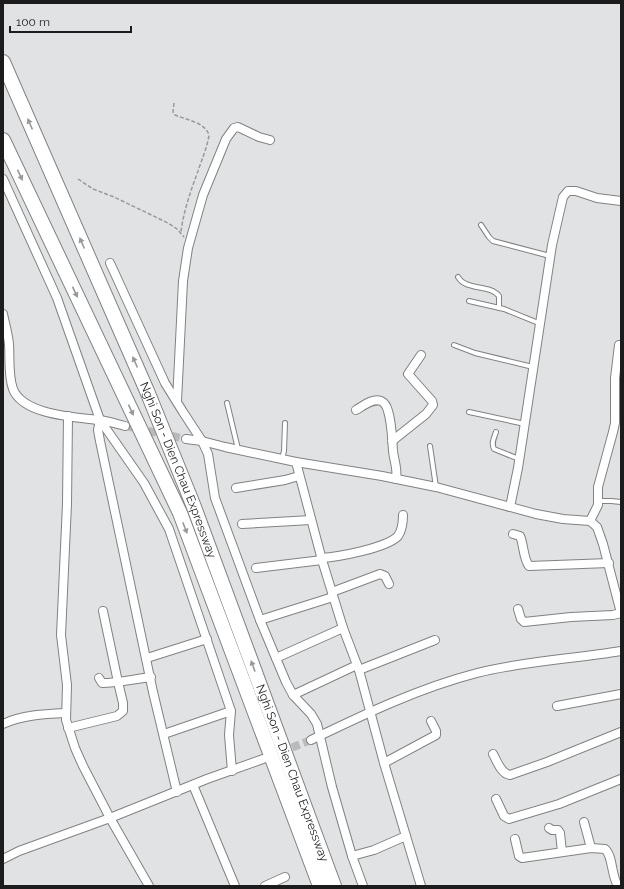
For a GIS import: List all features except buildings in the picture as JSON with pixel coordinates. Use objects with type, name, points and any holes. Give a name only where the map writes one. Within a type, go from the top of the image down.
[{"type":"highway","name":"Nghi Son - Dien Chau Expressway","points":[[3,62],[147,391],[197,515],[334,886]]},
{"type":"highway","name":"Nghi Son - Dien Chau Expressway","points":[[3,140],[180,513],[320,886]]},
{"type":"street","points":[[176,401],[183,281],[189,245],[200,202],[229,133],[234,128],[238,127],[259,137],[270,140]]},
{"type":"street","points":[[3,179],[57,298],[100,420],[144,483],[169,529],[231,711],[229,735],[232,771]]},
{"type":"street","points":[[510,507],[525,424],[551,256],[563,197],[566,193],[576,191],[597,198],[621,201]]},
{"type":"street","points":[[110,263],[165,382],[202,441],[208,454],[215,498],[260,620],[293,695],[311,714],[317,724],[332,787],[352,856],[363,886]]},
{"type":"street","points":[[3,314],[9,343],[6,361],[12,385],[20,400],[38,409],[52,413],[100,420],[125,426]]},
{"type":"street","points":[[590,521],[595,512],[598,501],[598,487],[615,423],[615,378],[619,345]]},
{"type":"street","points":[[392,441],[426,414],[433,405],[432,400],[408,374],[421,355]]},
{"type":"street","points":[[356,410],[376,400],[384,403],[388,411],[397,473],[396,479]]},
{"type":"street","points":[[68,416],[67,511],[61,635],[67,684],[68,699],[66,714],[68,728],[78,754],[110,818],[149,886]]},
{"type":"street","points":[[100,420],[98,430],[100,441],[177,792]]},
{"type":"street","points":[[186,439],[202,441],[296,462],[436,487],[510,507],[563,519],[590,521],[597,527],[609,564],[621,613],[613,616],[571,617],[524,622],[521,619],[518,609]]},
{"type":"street","points":[[296,462],[321,559],[343,628],[358,668],[384,763],[421,886]]},
{"type":"street","points":[[236,488],[285,480],[299,476]]},
{"type":"street","points":[[256,568],[321,559],[376,547],[391,540],[399,533],[402,526],[403,515]]},
{"type":"street","points":[[242,524],[311,520]]},
{"type":"street","points":[[513,534],[520,536],[523,543],[526,561],[529,566],[609,564]]},
{"type":"street","points":[[260,620],[332,595],[380,574],[385,576],[389,584]]},
{"type":"street","points":[[68,728],[117,716],[123,710],[123,703],[104,611]]},
{"type":"street","points":[[276,658],[343,628]]},
{"type":"street","points":[[147,658],[207,639]]},
{"type":"street","points":[[293,695],[358,668],[435,640]]},
{"type":"street","points":[[312,740],[320,735],[420,691],[454,679],[478,673],[567,658],[621,651]]},
{"type":"street","points":[[99,678],[102,683],[151,677]]},
{"type":"street","points":[[557,706],[621,694]]},
{"type":"street","points":[[164,734],[231,711]]},
{"type":"street","points":[[3,724],[17,719],[49,714],[66,714]]},
{"type":"street","points":[[384,763],[436,735],[436,731],[431,721]]},
{"type":"street","points":[[493,754],[503,771],[507,775],[510,775],[547,762],[621,732]]},
{"type":"street","points":[[3,858],[263,759]]},
{"type":"street","points":[[496,799],[504,816],[509,819],[559,804],[621,779]]},
{"type":"street","points":[[193,785],[235,886]]},
{"type":"street","points":[[584,822],[591,848]]},
{"type":"street","points":[[548,828],[558,830],[560,833],[562,852]]},
{"type":"street","points":[[352,856],[374,850],[406,836]]},
{"type":"street","points":[[515,839],[519,856],[521,858],[591,848],[601,848],[608,851],[613,877],[618,886]]},
{"type":"street","points":[[265,886],[285,877]]},
{"type":"lane","points":[[481,225],[493,241],[551,256]]},
{"type":"lane","points":[[458,277],[459,280],[466,284],[495,292],[500,298],[499,308]]},
{"type":"lane","points":[[469,301],[499,308],[541,324]]},
{"type":"lane","points":[[454,345],[475,353],[533,367]]},
{"type":"lane","points":[[227,403],[238,450]]},
{"type":"lane","points":[[468,412],[525,424]]},
{"type":"lane","points":[[282,459],[284,451],[285,423]]},
{"type":"lane","points":[[496,432],[492,442],[494,449],[519,459]]},
{"type":"lane","points":[[430,446],[436,487]]},
{"type":"lane","points":[[598,501],[621,502]]},
{"type":"path","points":[[174,103],[173,112],[175,115],[204,128],[209,135],[207,148],[198,170],[180,232]]},
{"type":"path","points":[[78,179],[93,189],[114,197],[168,224],[180,232],[189,245]]},
{"type":"tunnel","points":[[125,426],[186,439]]},
{"type":"tunnel","points":[[281,752],[311,740]]}]
